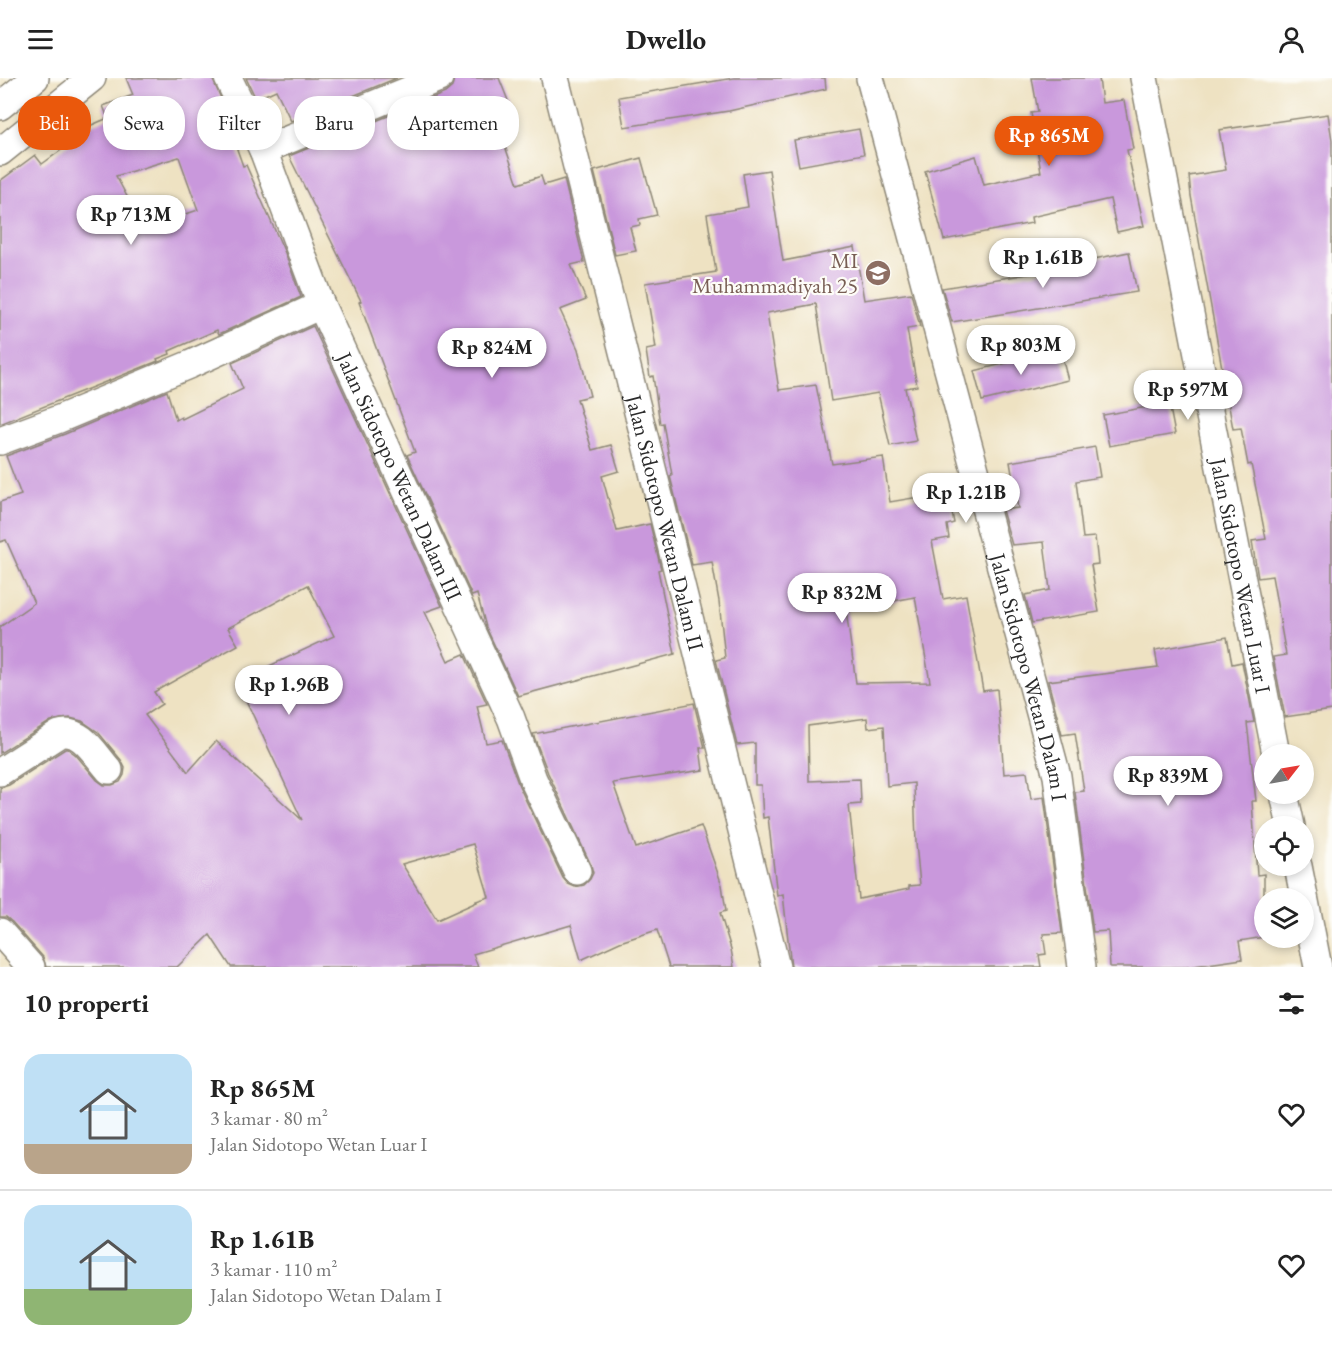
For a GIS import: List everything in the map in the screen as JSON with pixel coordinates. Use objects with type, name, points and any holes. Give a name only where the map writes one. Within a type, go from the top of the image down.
[{"type":"street","points":[[0,106],[34,78]]},
{"type":"street","points":[[0,152],[92,78]]},
{"type":"street","name":"Jalan Sidotopo Wetan Dalam III","points":[[228,78],[237,96]]},
{"type":"street","points":[[282,142],[439,78]]},
{"type":"street","name":"Jalan Sidotopo Wetan Dalam II","points":[[555,78],[776,967]]},
{"type":"street","name":"Jalan Sidotopo Wetan Dalam I","points":[[870,78],[1057,776],[1082,967]]},
{"type":"street","name":"Jalan Sidotopo Wetan Luar I","points":[[1144,78],[1274,744]]},
{"type":"street","name":"Jalan Sidotopo Wetan Dalam III","points":[[263,150],[321,305],[506,707],[533,779],[577,871]]},
{"type":"street","points":[[0,441],[191,364],[321,305]]},
{"type":"street","points":[[0,772],[66,731],[78,735],[108,770]]},
{"type":"street","points":[[1300,876],[1318,967]]},
{"type":"street","points":[[0,932],[31,967]]},
{"type":"building","points":[[126,78],[212,78],[220,96],[197,96],[197,150],[237,150],[285,253],[301,297],[219,334],[217,330],[169,351],[170,354],[157,359],[158,361],[0,424],[0,181],[35,155],[42,164],[61,150],[91,150],[91,125],[103,120],[103,150],[185,150],[185,96],[130,96],[133,95]],"holes":[[[179,157],[198,210],[144,228],[116,176]]]},
{"type":"building","points":[[246,78],[397,78],[353,96],[294,96],[294,120],[291,121],[282,102],[282,96],[279,96],[276,90],[263,96],[255,96]]},
{"type":"building","points":[[454,78],[499,78],[506,96],[438,96],[452,87]]},
{"type":"building","points":[[734,78],[825,78],[826,89],[729,111],[624,127],[619,97]]},
{"type":"building","points":[[1032,78],[1099,78],[1102,103],[1124,100],[1133,149],[1127,150],[1144,226],[1117,232],[1110,199],[1031,217],[1032,223],[944,240],[925,171],[976,156],[984,185],[1041,172],[1031,113],[1038,112]]},
{"type":"building","points":[[1328,114],[1332,140],[1332,710],[1285,717],[1273,657],[1286,655],[1272,576],[1258,578],[1252,541],[1266,539],[1251,464],[1248,465],[1241,428],[1233,429],[1189,176],[1226,170],[1219,130]]},
{"type":"building","points":[[387,116],[387,150],[506,150],[518,184],[541,176],[544,185],[564,179],[584,262],[571,265],[586,300],[560,310],[578,349],[590,396],[577,399],[592,450],[611,445],[619,471],[602,476],[617,531],[650,524],[661,569],[658,570],[675,654],[518,696],[486,627],[477,594],[472,596],[407,455],[415,452],[359,302],[361,301],[289,156],[304,150],[375,150],[375,121]]},
{"type":"building","points":[[859,129],[864,154],[799,166],[794,140]]},
{"type":"building","points":[[641,158],[657,215],[639,219],[640,225],[630,227],[636,251],[615,255],[594,171]]},
{"type":"building","points":[[769,170],[783,261],[855,247],[864,300],[911,293],[920,327],[907,329],[917,386],[905,388],[916,441],[890,446],[878,393],[831,401],[816,304],[767,313],[779,390],[816,385],[832,464],[883,457],[890,502],[948,492],[954,523],[947,525],[949,538],[932,541],[943,599],[966,595],[983,691],[997,689],[1004,774],[1027,772],[1031,799],[1044,797],[1062,933],[1043,934],[1046,954],[1039,955],[1041,967],[791,967],[783,894],[777,896],[768,817],[763,818],[761,785],[755,785],[755,743],[737,745],[716,660],[725,658],[712,562],[692,565],[670,476],[672,475],[663,423],[660,424],[653,376],[650,377],[646,350],[656,348],[645,283],[716,272],[707,214],[748,207],[743,174]],"holes":[[[915,597],[930,682],[856,683],[846,610]],[[867,718],[868,728],[884,726],[887,786],[914,783],[920,885],[859,899],[849,805],[861,804],[860,779],[809,781],[808,726]]]},
{"type":"building","points":[[1129,252],[1137,292],[952,322],[942,288],[1064,268],[1064,265]]},
{"type":"building","points":[[313,326],[442,606],[425,612],[448,661],[464,654],[487,704],[477,706],[486,743],[502,740],[519,786],[568,884],[575,887],[584,885],[593,873],[533,734],[694,703],[705,748],[700,748],[703,770],[613,783],[636,848],[701,826],[722,885],[726,911],[720,913],[734,967],[669,967],[657,930],[620,942],[581,960],[571,925],[473,954],[478,967],[231,967],[210,935],[177,967],[46,967],[43,957],[12,922],[6,917],[0,917],[0,788],[9,785],[65,749],[76,755],[104,785],[120,782],[125,768],[98,732],[82,721],[70,718],[51,721],[0,753],[0,627],[34,603],[6,540],[0,542],[0,502],[21,495],[6,456],[167,391],[176,420],[181,417],[182,419],[243,389],[232,363]],"holes":[[[308,585],[334,636],[237,681],[302,820],[216,741],[188,772],[145,715],[162,704],[154,692],[238,645],[228,628]],[[473,844],[489,897],[437,920],[402,864]]]},
{"type":"building","points":[[1060,350],[1068,380],[982,401],[974,371]]},
{"type":"building","points":[[1169,403],[1175,434],[1109,446],[1103,415]]},
{"type":"building","points":[[1095,447],[1100,477],[1076,481],[1083,538],[1095,537],[1098,564],[1091,565],[1099,612],[1032,623],[1025,595],[1050,590],[1044,542],[1012,545],[1002,510],[1018,508],[1010,462]]},
{"type":"building","points":[[1227,637],[1232,664],[1242,662],[1254,722],[1247,723],[1254,784],[1254,801],[1252,801],[1254,876],[1264,876],[1264,888],[1254,888],[1254,939],[1239,941],[1242,959],[1187,967],[1110,967],[1108,931],[1093,932],[1075,792],[1084,791],[1075,733],[1062,735],[1048,681],[1158,667],[1155,650]]},
{"type":"place","name":"MI Muhammadiyah 25","points":[[878,273]]}]
